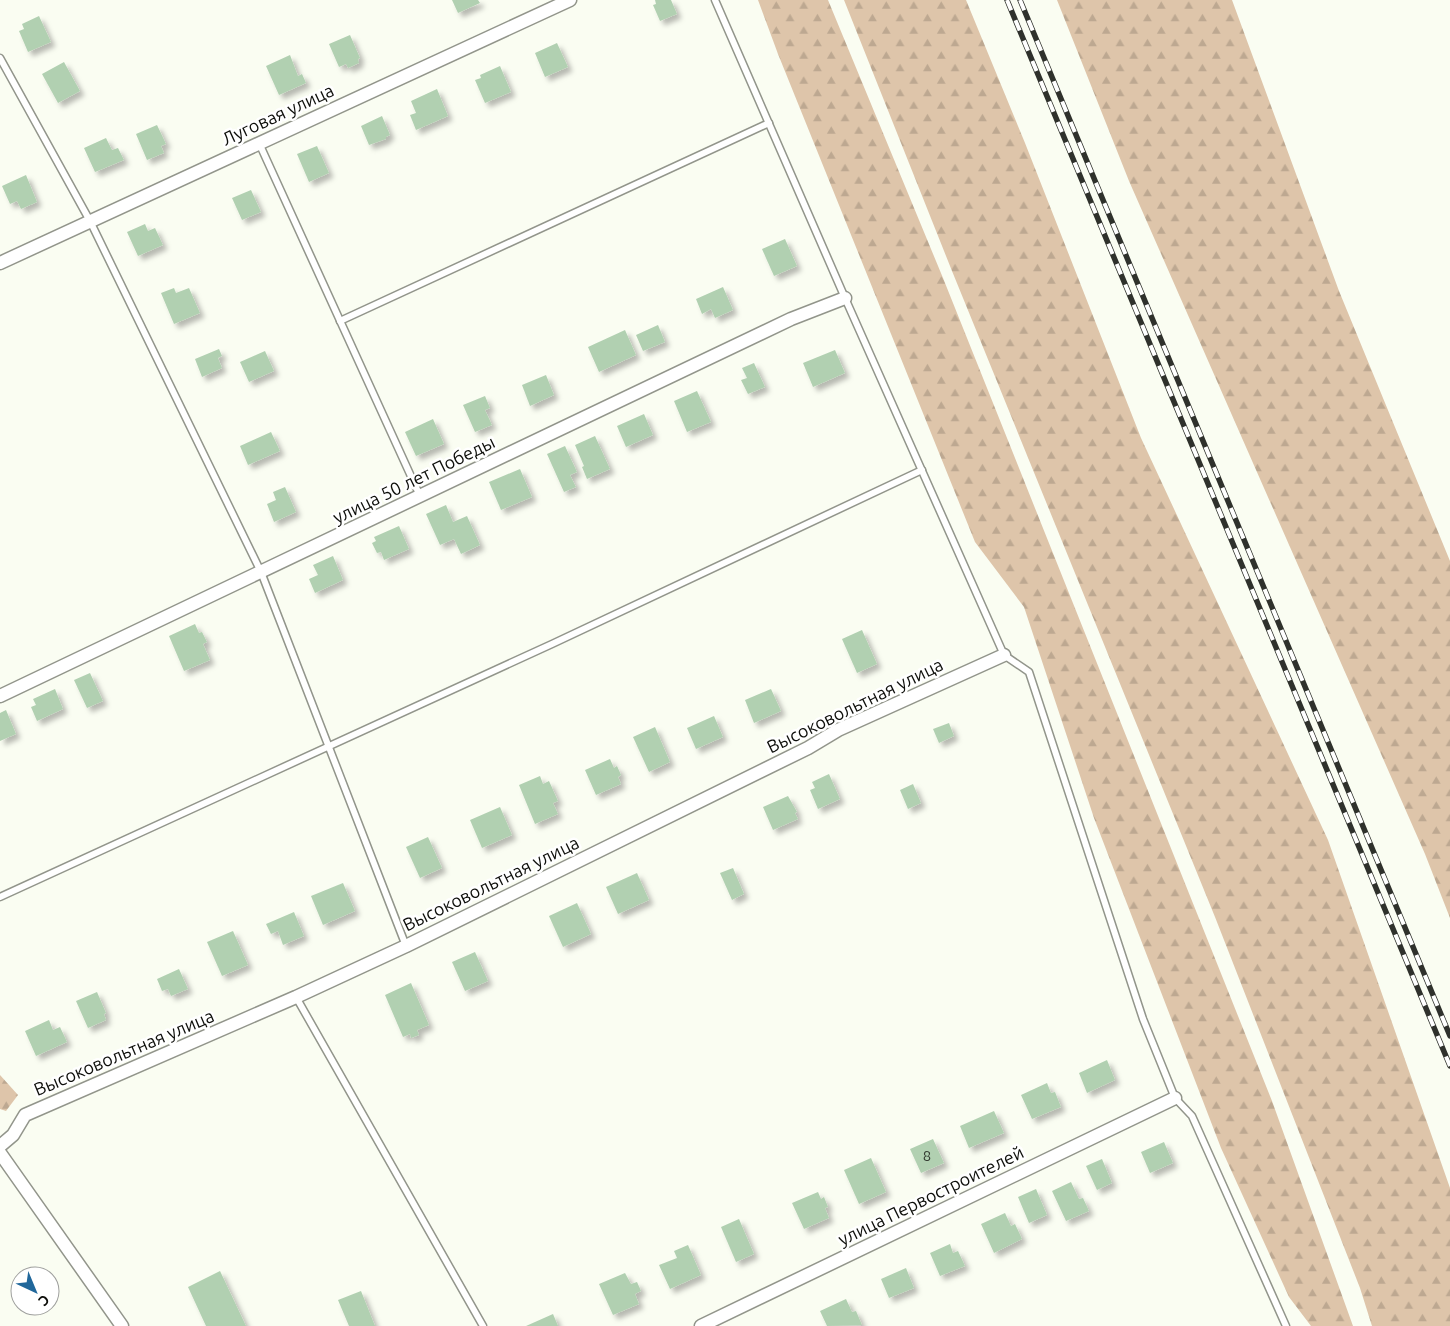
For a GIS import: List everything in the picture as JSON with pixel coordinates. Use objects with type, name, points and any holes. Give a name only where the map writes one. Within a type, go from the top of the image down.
[{"type":"street","name":"Луговая улица","points":[[0,263],[570,0]]},
{"type":"street","name":"улица 50 лет Победы","points":[[0,696],[791,320],[845,298]]},
{"type":"street","name":"Высоковольтная улица","points":[[0,1146],[13,1135],[25,1115],[296,997],[406,946],[808,748],[838,730],[1004,655]]},
{"type":"street","name":"улица Первостроителей","points":[[701,1326],[1175,1098]]},
{"type":"street","points":[[0,1152],[122,1326]]},
{"type":"lane","points":[[715,0],[1004,655],[1029,672],[1143,1019],[1175,1098],[1192,1116],[1286,1326]]},
{"type":"lane","points":[[0,58],[90,221],[261,572],[406,946]]},
{"type":"lane","points":[[340,321],[769,123]]},
{"type":"lane","points":[[259,143],[420,496]]},
{"type":"lane","points":[[0,897],[561,640],[922,470]]},
{"type":"lane","points":[[296,997],[483,1326]]},
{"type":"green space","points":[[758,0],[828,0],[943,278],[1272,1101],[1353,1326],[1311,1326],[1289,1297],[1221,1148],[1094,818],[1024,607],[975,542],[778,54]]},
{"type":"green space","points":[[844,0],[966,0],[1025,143],[1141,438],[1328,840],[1450,1188],[1450,1326],[1372,1326],[1360,1288],[1215,917],[952,271]]},
{"type":"green space","points":[[1057,0],[1232,0],[1339,291],[1450,561],[1450,918],[1425,854],[1129,181]]},
{"type":"green space","points":[[0,1075],[18,1095],[6,1111],[0,1109]]},
{"type":"building","points":[[452,0],[478,0],[480,3],[458,13]]},
{"type":"building","points":[[655,0],[671,0],[677,14],[660,21],[653,5],[656,4]]},
{"type":"building","points":[[39,16],[51,42],[28,52],[19,31],[24,29],[22,24]]},
{"type":"building","points":[[350,35],[360,58],[358,59],[359,63],[348,68],[346,64],[339,67],[329,44]]},
{"type":"building","points":[[557,43],[568,67],[545,77],[535,53]]},
{"type":"building","points":[[290,55],[298,76],[302,74],[306,83],[279,95],[266,66]]},
{"type":"building","points":[[64,62],[80,91],[58,103],[42,74]]},
{"type":"building","points":[[500,66],[511,92],[485,103],[475,80],[481,78],[480,75]]},
{"type":"building","points":[[437,89],[448,116],[416,130],[410,115],[416,113],[411,101]]},
{"type":"building","points":[[382,116],[390,135],[386,139],[369,145],[361,126]]},
{"type":"building","points":[[157,125],[166,144],[161,146],[164,153],[147,160],[136,134]]},
{"type":"building","points":[[106,138],[112,150],[118,148],[124,160],[95,172],[84,148]]},
{"type":"building","points":[[317,146],[329,173],[309,182],[297,154]]},
{"type":"building","points":[[26,175],[37,202],[21,209],[17,201],[10,204],[2,186]]},
{"type":"building","points":[[251,190],[261,212],[242,220],[232,198]]},
{"type":"building","points":[[145,224],[148,231],[155,228],[163,245],[138,256],[127,232]]},
{"type":"building","points":[[785,239],[797,266],[774,276],[762,249]]},
{"type":"building","points":[[723,287],[733,310],[715,318],[711,309],[702,314],[696,299]]},
{"type":"building","points":[[174,288],[176,293],[189,288],[200,313],[174,324],[161,293]]},
{"type":"building","points":[[658,325],[665,342],[643,351],[636,335]]},
{"type":"building","points":[[625,330],[636,355],[599,372],[588,347]]},
{"type":"building","points":[[219,349],[222,356],[218,358],[222,368],[202,377],[195,359]]},
{"type":"building","points":[[835,350],[845,373],[813,387],[803,363]]},
{"type":"building","points":[[265,351],[274,371],[249,382],[240,362]]},
{"type":"building","points":[[754,363],[765,387],[748,394],[741,380],[747,378],[742,368]]},
{"type":"building","points":[[546,375],[554,395],[530,406],[522,385]]},
{"type":"building","points":[[697,391],[711,422],[687,432],[674,401]]},
{"type":"building","points":[[485,396],[490,408],[485,410],[492,425],[475,432],[463,405]]},
{"type":"building","points":[[644,414],[653,435],[626,447],[617,426]]},
{"type":"building","points":[[433,419],[444,444],[416,456],[405,432]]},
{"type":"building","points":[[271,432],[280,451],[248,465],[240,446]]},
{"type":"building","points":[[595,436],[610,469],[587,479],[575,445]]},
{"type":"building","points":[[565,446],[577,472],[570,475],[576,487],[564,492],[547,454]]},
{"type":"building","points":[[520,469],[532,497],[501,510],[489,482]]},
{"type":"building","points":[[285,487],[296,512],[274,522],[267,504],[276,500],[273,492]]},
{"type":"building","points":[[446,505],[453,522],[467,516],[480,545],[461,554],[454,539],[440,545],[426,514]]},
{"type":"building","points":[[399,526],[409,549],[384,560],[381,552],[377,553],[372,543],[376,541],[374,537]]},
{"type":"building","points":[[333,556],[343,580],[315,593],[309,579],[318,575],[313,565]]},
{"type":"building","points":[[195,624],[199,633],[202,632],[207,642],[203,644],[210,660],[184,671],[169,636]]},
{"type":"building","points":[[862,630],[877,664],[857,673],[842,639]]},
{"type":"building","points":[[90,673],[103,701],[87,708],[74,680]]},
{"type":"building","points":[[55,689],[63,709],[37,721],[31,707],[36,705],[33,699]]},
{"type":"building","points":[[771,689],[781,711],[754,723],[745,700]]},
{"type":"building","points":[[6,710],[16,734],[0,741],[0,713]]},
{"type":"building","points":[[714,716],[723,737],[696,749],[687,728]]},
{"type":"building","points":[[949,723],[954,736],[939,743],[933,729]]},
{"type":"building","points":[[655,727],[670,762],[649,772],[633,737]]},
{"type":"building","points":[[610,759],[614,768],[617,766],[621,775],[618,777],[621,784],[596,795],[585,770]]},
{"type":"building","points":[[829,774],[840,799],[818,809],[810,790],[815,788],[812,782]]},
{"type":"building","points":[[540,776],[543,784],[549,781],[558,801],[553,803],[558,814],[535,824],[519,785]]},
{"type":"building","points":[[913,784],[921,803],[908,809],[900,790]]},
{"type":"building","points":[[788,796],[797,812],[795,813],[798,819],[773,830],[763,807]]},
{"type":"building","points":[[500,807],[512,835],[482,848],[470,820]]},
{"type":"building","points":[[428,837],[442,868],[420,878],[406,847]]},
{"type":"building","points":[[733,868],[744,894],[732,900],[720,873]]},
{"type":"building","points":[[637,873],[649,900],[618,914],[606,887]]},
{"type":"building","points":[[343,883],[355,911],[323,925],[311,896]]},
{"type":"building","points":[[577,903],[591,934],[563,947],[549,916]]},
{"type":"building","points":[[294,912],[304,936],[283,945],[278,931],[271,934],[266,924]]},
{"type":"building","points":[[233,931],[248,965],[222,976],[207,942]]},
{"type":"building","points":[[475,952],[488,981],[465,991],[452,962]]},
{"type":"building","points":[[179,969],[188,989],[171,996],[168,989],[162,991],[157,979]]},
{"type":"building","points":[[411,983],[429,1025],[417,1030],[419,1035],[411,1038],[410,1034],[403,1037],[385,995]]},
{"type":"building","points":[[97,992],[106,1013],[104,1014],[106,1020],[88,1028],[76,1001]]},
{"type":"building","points":[[49,1020],[53,1030],[60,1027],[67,1042],[36,1056],[25,1031]]},
{"type":"building","points":[[1107,1060],[1115,1080],[1087,1093],[1079,1073]]},
{"type":"building","points":[[1047,1083],[1051,1093],[1055,1092],[1061,1107],[1032,1119],[1021,1095]]},
{"type":"building","points":[[994,1111],[1004,1133],[969,1148],[960,1126]]},
{"type":"building","points":[[933,1139],[944,1163],[921,1173],[910,1149]]},
{"type":"building","points":[[1164,1142],[1173,1163],[1150,1173],[1141,1152]]},
{"type":"building","points":[[871,1158],[886,1192],[859,1204],[844,1170]]},
{"type":"building","points":[[1102,1159],[1112,1183],[1097,1190],[1086,1166]]},
{"type":"building","points":[[1071,1182],[1079,1199],[1083,1198],[1089,1211],[1066,1221],[1052,1191]]},
{"type":"building","points":[[1036,1189],[1047,1215],[1029,1223],[1018,1197]]},
{"type":"building","points":[[818,1192],[821,1199],[824,1197],[828,1207],[825,1208],[829,1218],[804,1229],[792,1203]]},
{"type":"building","points":[[1005,1213],[1011,1226],[1015,1224],[1022,1239],[994,1253],[981,1224]]},
{"type":"building","points":[[739,1219],[754,1254],[736,1262],[721,1227]]},
{"type":"building","points":[[950,1244],[953,1253],[958,1251],[965,1266],[940,1276],[930,1253]]},
{"type":"building","points":[[688,1245],[701,1275],[670,1289],[659,1265],[677,1258],[674,1251]]},
{"type":"building","points":[[906,1268],[914,1288],[889,1298],[881,1279]]},
{"type":"building","points":[[220,1271],[246,1326],[206,1326],[188,1287]]},
{"type":"building","points":[[625,1273],[631,1284],[637,1282],[641,1291],[635,1294],[639,1304],[613,1315],[599,1284]]},
{"type":"building","points":[[361,1291],[375,1326],[349,1326],[338,1300]]},
{"type":"building","points":[[846,1299],[852,1312],[856,1311],[862,1325],[827,1326],[820,1311]]},
{"type":"building","points":[[553,1314],[558,1326],[526,1326]]},
{"type":"railway","points":[[1007,0],[1450,1066]]},
{"type":"railway","points":[[1020,0],[1450,1036]]}]
